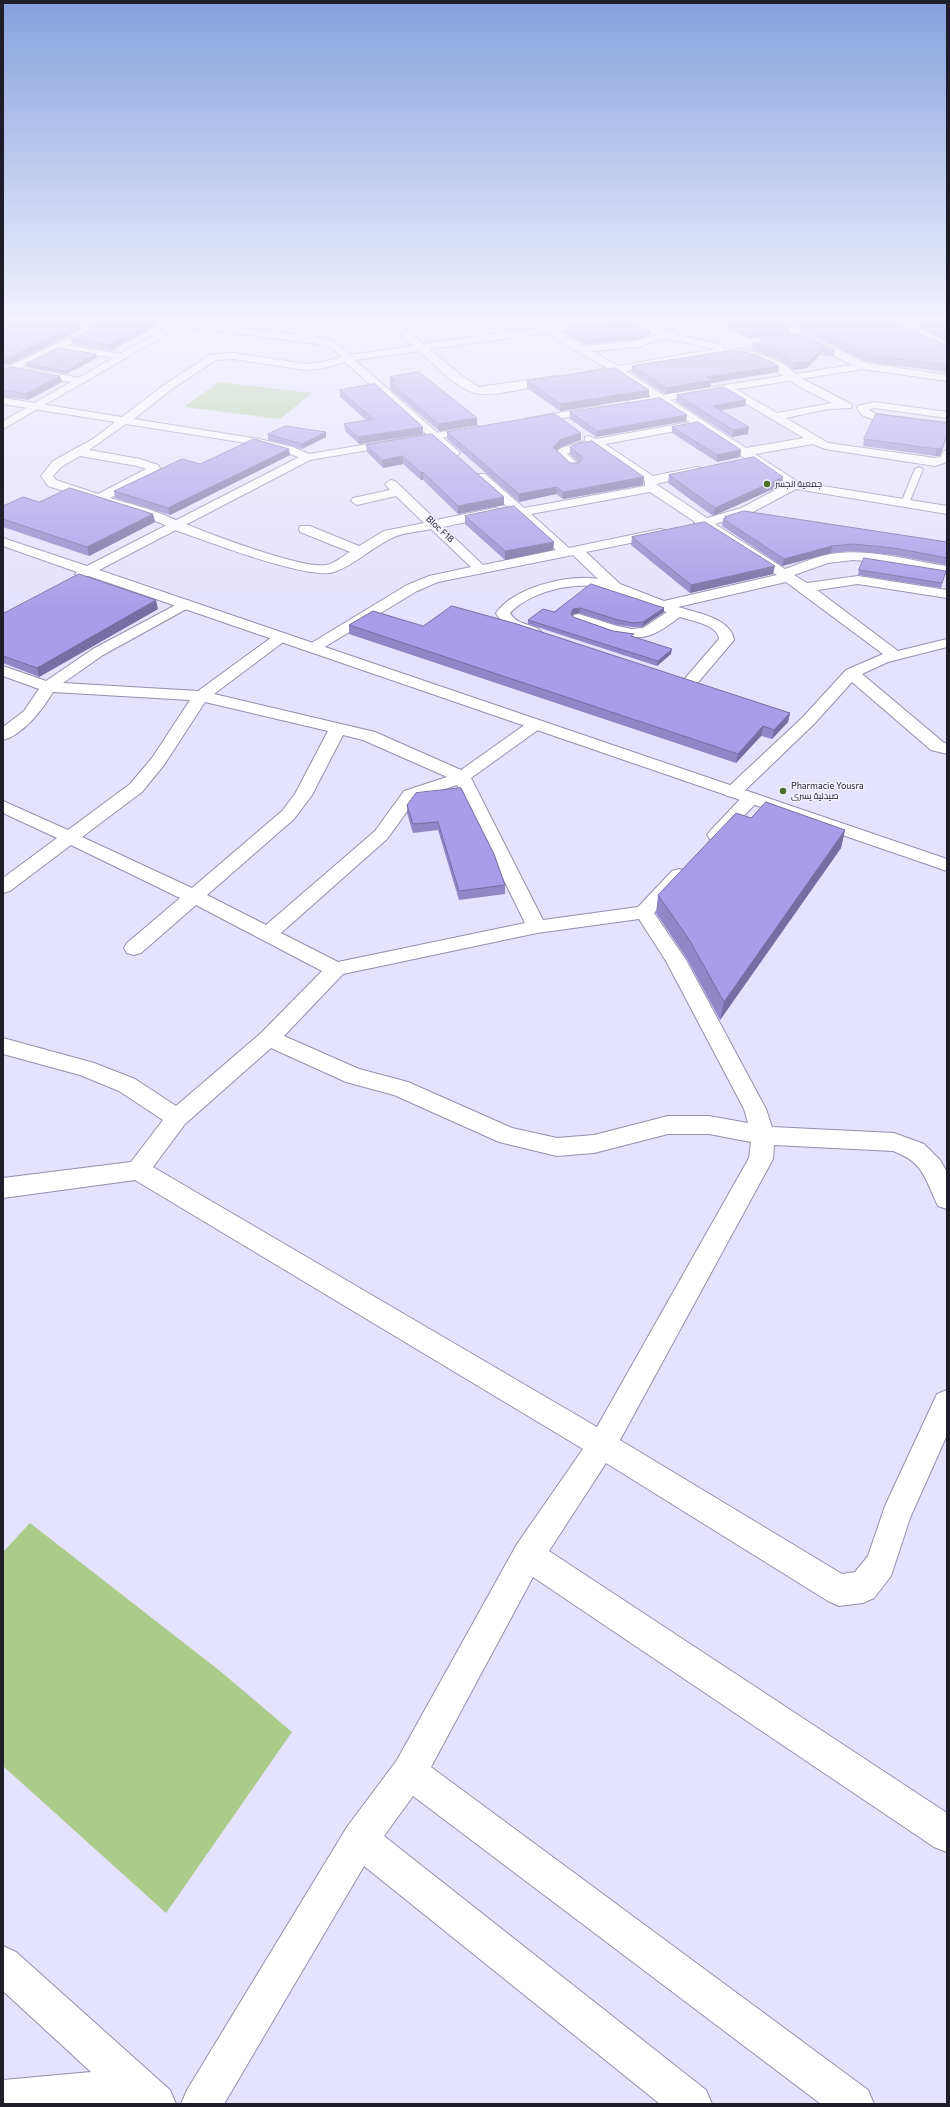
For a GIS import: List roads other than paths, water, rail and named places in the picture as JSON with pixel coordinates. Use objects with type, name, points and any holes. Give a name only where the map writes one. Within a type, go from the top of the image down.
[{"type":"street","points":[[3,426],[21,416]]},
{"type":"street","points":[[95,416],[259,442],[289,449],[307,458]]},
{"type":"street","points":[[130,416],[78,452],[57,464],[48,473],[47,478],[52,483],[166,520],[177,526],[298,566],[318,571],[330,569],[390,534],[435,524],[519,510],[652,484],[711,468]]},
{"type":"street","points":[[412,416],[519,510],[615,587]]},
{"type":"street","points":[[519,422],[555,416]]},
{"type":"street","points":[[557,416],[570,425]]},
{"type":"street","points":[[688,416],[747,458],[794,486],[947,510]]},
{"type":"street","points":[[873,416],[947,426]]},
{"type":"street","points":[[775,417],[814,440],[832,448],[923,461],[941,461],[946,459],[947,454]]},
{"type":"street","points":[[575,466],[562,457],[560,454],[562,451],[568,448],[699,424]]},
{"type":"street","points":[[69,581],[307,458],[488,427]]},
{"type":"street","points":[[582,434],[707,523],[805,588],[834,612],[895,656]]},
{"type":"street","points":[[747,458],[814,440]]},
{"type":"street","points":[[78,452],[140,463],[154,468],[148,473],[100,498]]},
{"type":"street","points":[[313,648],[417,586],[434,579],[572,552],[707,523],[745,511],[794,486]]},
{"type":"street","name":"Bloc F18","points":[[357,501],[394,488],[435,524],[480,569]]},
{"type":"street","points":[[745,511],[768,515]]},
{"type":"street","points":[[305,529],[360,551]]},
{"type":"street","points":[[3,542],[947,865]]},
{"type":"street","points":[[662,606],[785,575],[810,565],[844,557],[898,562],[947,570]]},
{"type":"street","points":[[805,588],[858,580],[947,594]]},
{"type":"street","points":[[547,638],[512,625],[505,619],[503,613],[506,608],[522,598],[547,588],[591,582],[615,587],[677,612],[719,626],[726,633],[727,640],[689,683]]},
{"type":"street","points":[[3,735],[30,714],[40,701],[48,686],[98,652],[185,604]]},
{"type":"street","points":[[579,618],[611,629],[641,632],[650,630],[677,612]]},
{"type":"street","points":[[3,886],[68,836],[136,788],[158,762],[201,696],[281,637]]},
{"type":"street","points":[[138,1170],[177,1118],[269,1038],[336,969],[537,927],[644,912],[698,855],[742,795],[852,673],[883,659],[947,643]]},
{"type":"street","points":[[3,671],[48,686],[201,696],[272,720],[338,728],[368,736],[462,777],[537,927]]},
{"type":"street","points":[[852,673],[937,746],[947,749]]},
{"type":"street","points":[[674,678],[704,688]]},
{"type":"street","points":[[793,716],[808,721]]},
{"type":"street","points":[[268,934],[380,835],[410,795],[462,777],[536,724]]},
{"type":"street","points":[[134,948],[295,807],[338,728]]},
{"type":"street","points":[[3,806],[193,896],[336,969]]},
{"type":"street","points":[[202,2104],[360,1840],[409,1772],[528,1555],[602,1445],[756,1172],[763,1146],[760,1121],[755,1108],[676,960],[644,912]]},
{"type":"street","points":[[269,1038],[354,1076],[400,1088],[507,1136],[557,1147],[594,1144],[668,1125],[709,1125],[762,1135],[894,1142],[916,1150],[932,1167],[943,1187],[947,1199]]},
{"type":"street","points":[[3,1046],[86,1069],[127,1085],[177,1118]]},
{"type":"street","points":[[3,1188],[138,1170],[602,1445],[840,1590],[863,1587],[880,1565],[896,1516],[947,1403]]},
{"type":"street","points":[[528,1555],[947,1834]]},
{"type":"street","points":[[409,1772],[854,2104]]},
{"type":"street","points":[[360,1840],[692,2104]]},
{"type":"street","points":[[3,1965],[147,2096]]},
{"type":"street","points":[[3,2100],[147,2096]]},
{"type":"lane","points":[[905,503],[919,469]]},
{"type":"place","name":"جمعية الجسر","points":[[767,484]]},
{"type":"place","name":"Pharmacie Yousra صيدلية يسرى","points":[[783,791]]}]
